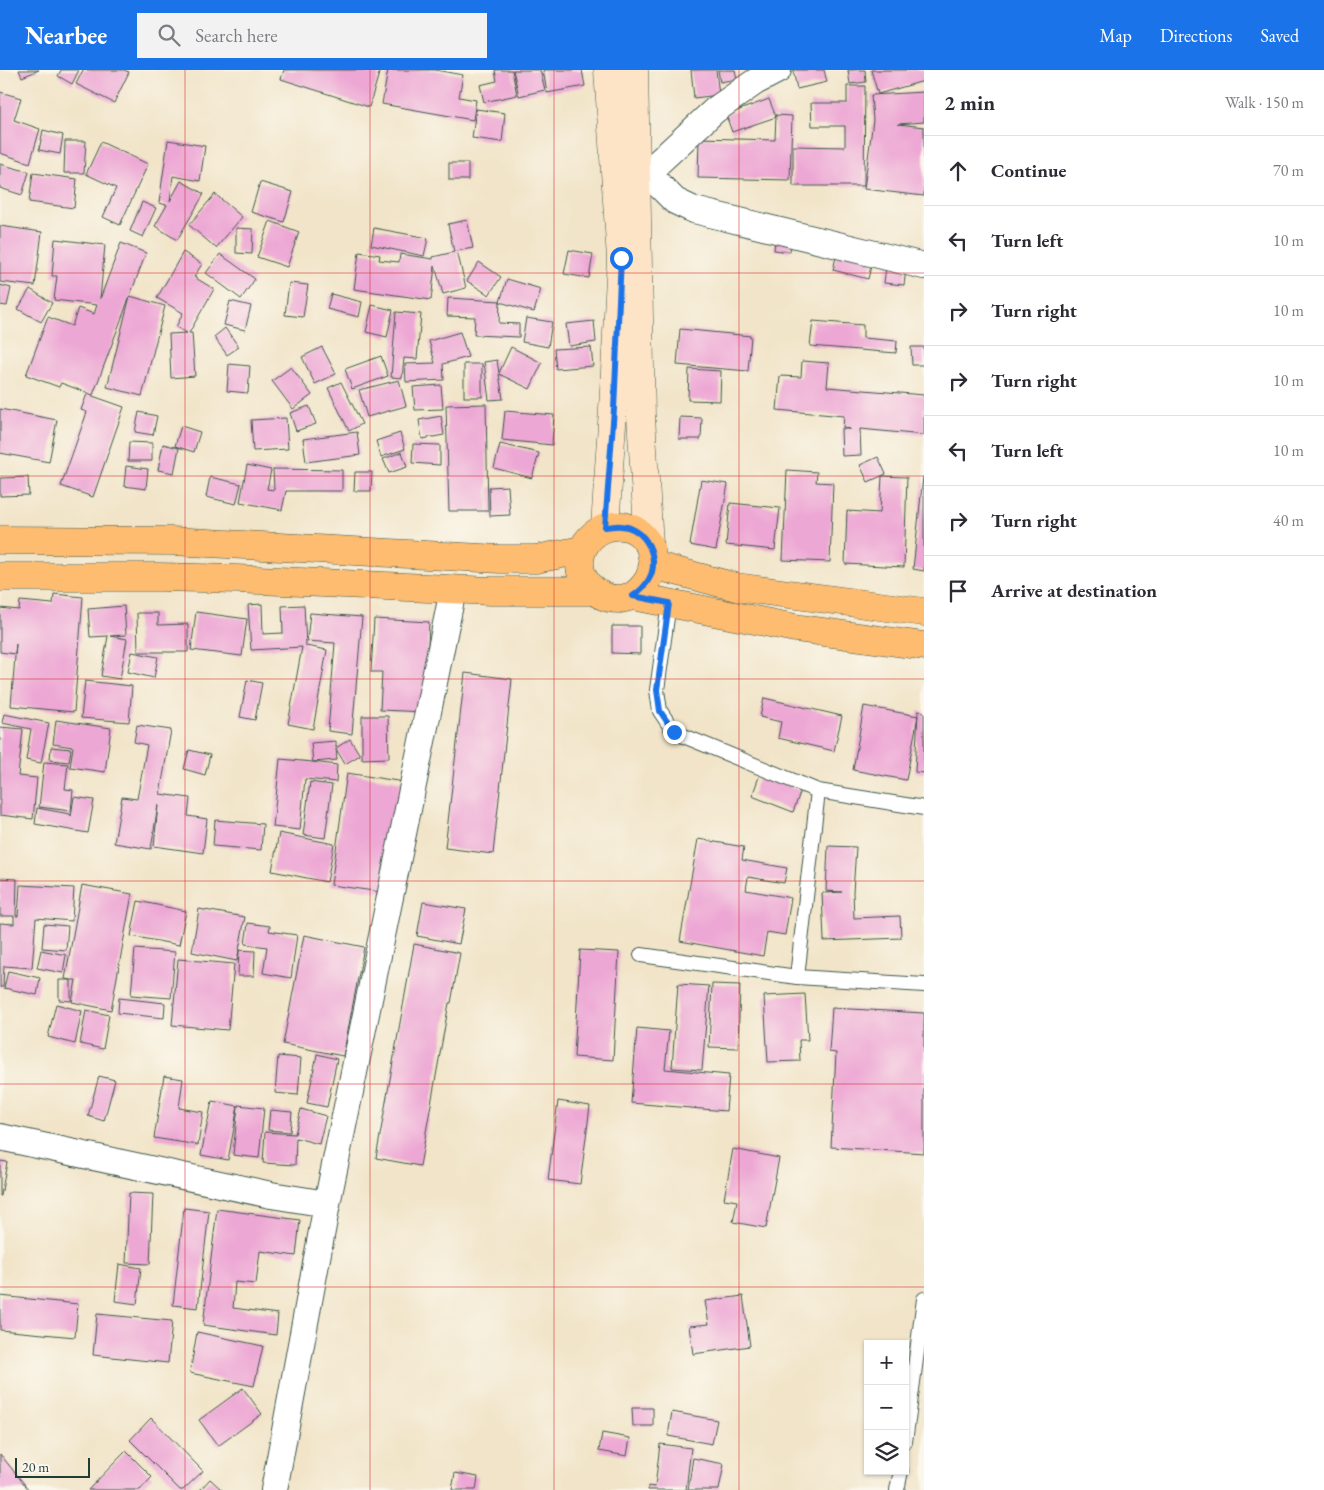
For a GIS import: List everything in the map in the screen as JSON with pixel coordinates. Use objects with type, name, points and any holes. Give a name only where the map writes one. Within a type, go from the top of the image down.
[{"type":"main road","points":[[605,527],[614,409],[621,258],[608,70]]},
{"type":"main road","points":[[633,596],[643,588],[650,578],[651,555],[641,417],[642,178],[634,70]]},
{"type":"main road","points":[[924,612],[736,587],[651,555],[638,532],[622,526],[605,527],[591,536],[582,550],[580,564],[584,579],[594,590],[606,598],[620,599],[633,596],[795,628],[924,646]]},
{"type":"main road","points":[[0,540],[172,541],[500,560],[536,559],[582,550]]},
{"type":"main road","points":[[0,577],[237,579],[491,592],[594,590]]},
{"type":"street","points":[[778,70],[755,82],[714,110],[642,178],[675,202],[694,210],[924,266]]},
{"type":"street","points":[[274,1490],[327,1204],[453,590]]},
{"type":"street","points":[[0,1137],[327,1204]]},
{"type":"lane","points":[[669,603],[657,690],[660,711],[674,732],[818,791],[924,808]]},
{"type":"lane","points":[[797,977],[818,791]]},
{"type":"lane","points":[[641,956],[797,977],[924,985]]},
{"type":"lane","points":[[907,1430],[924,1299]]},
{"type":"lane","points":[[897,1490],[900,1475]]},
{"type":"building","points":[[19,70],[39,70],[22,77]]},
{"type":"building","points":[[61,70],[79,70],[72,84],[58,76]]},
{"type":"building","points":[[83,70],[124,70],[129,72],[114,103],[76,84]]},
{"type":"building","points":[[284,70],[380,70],[369,107],[281,79]]},
{"type":"building","points":[[388,70],[435,70],[463,75],[459,97],[476,100],[473,120],[382,104]]},
{"type":"building","points":[[495,70],[512,70],[517,95],[484,102],[480,85],[497,81]]},
{"type":"building","points":[[513,70],[540,70],[545,90],[519,96]]},
{"type":"building","points":[[543,70],[582,70],[585,86],[547,93]]},
{"type":"building","points":[[691,70],[716,70],[719,95],[694,98]]},
{"type":"building","points":[[718,70],[735,70],[737,79],[720,82]]},
{"type":"building","points":[[793,70],[824,70],[827,82],[797,89]]},
{"type":"building","points":[[848,70],[865,70],[866,82],[850,84]]},
{"type":"building","points":[[871,70],[924,70],[924,81],[878,94]]},
{"type":"building","points":[[847,86],[865,86],[864,186],[793,186],[793,146],[845,147],[845,126],[812,126],[811,103],[847,103]]},
{"type":"building","points":[[0,92],[21,98],[14,120],[40,129],[30,163],[0,153]]},
{"type":"building","points":[[924,92],[924,122],[898,124],[924,127],[924,196],[864,189],[873,120],[871,95]]},
{"type":"building","points":[[769,99],[776,117],[732,132],[726,115]]},
{"type":"building","points":[[476,109],[505,113],[502,142],[472,138]]},
{"type":"building","points":[[776,115],[792,116],[790,180],[698,178],[699,138],[775,140]]},
{"type":"building","points":[[43,130],[63,135],[60,154],[39,150]]},
{"type":"building","points":[[168,140],[205,146],[200,181],[173,176],[170,201],[181,181],[204,194],[177,240],[155,226],[167,205],[159,203]]},
{"type":"building","points":[[65,141],[86,141],[84,173],[64,173]]},
{"type":"building","points":[[101,142],[148,164],[120,225],[103,217],[116,188],[86,174]]},
{"type":"building","points":[[449,163],[468,163],[468,180],[449,180]]},
{"type":"building","points":[[0,164],[29,172],[22,195],[0,188]]},
{"type":"building","points":[[33,173],[77,179],[74,208],[29,202]]},
{"type":"building","points":[[260,182],[293,192],[284,222],[251,212]]},
{"type":"building","points":[[215,194],[242,217],[216,248],[189,225]]},
{"type":"building","points":[[142,202],[156,208],[143,237],[130,231]]},
{"type":"building","points":[[467,220],[473,248],[457,251],[466,288],[443,294],[435,266],[431,300],[354,289],[359,252],[380,255],[379,260],[399,262],[400,254],[433,259],[433,257],[454,252],[448,224]]},
{"type":"building","points":[[270,221],[299,232],[287,267],[257,257]]},
{"type":"building","points":[[0,226],[42,232],[35,286],[0,282]]},
{"type":"building","points":[[236,228],[253,229],[252,254],[236,253]]},
{"type":"building","points":[[374,228],[428,238],[424,256],[371,245]]},
{"type":"building","points":[[776,231],[792,233],[790,252],[774,250]]},
{"type":"building","points":[[55,239],[105,245],[100,299],[121,243],[146,253],[93,395],[61,383],[59,387],[26,375],[48,317],[72,326],[78,308],[94,314],[97,305],[54,300],[57,276],[52,276]]},
{"type":"building","points":[[839,244],[874,253],[868,279],[833,270]]},
{"type":"building","points":[[569,250],[593,254],[589,278],[564,274]]},
{"type":"building","points":[[183,252],[202,264],[194,277],[214,289],[189,333],[192,333],[195,376],[171,378],[169,334],[187,333],[176,327],[183,313],[157,298]]},
{"type":"building","points":[[220,254],[255,279],[241,299],[206,273]]},
{"type":"building","points":[[887,259],[907,261],[904,285],[884,283]]},
{"type":"building","points":[[479,262],[501,277],[489,295],[467,281]]},
{"type":"building","points":[[507,279],[541,289],[534,312],[500,302]]},
{"type":"building","points":[[289,283],[308,285],[303,317],[285,315]]},
{"type":"building","points":[[0,285],[11,288],[7,306],[0,305]]},
{"type":"building","points":[[30,289],[52,303],[41,322],[18,309]]},
{"type":"building","points":[[331,294],[362,302],[359,317],[327,309]]},
{"type":"building","points":[[130,296],[165,306],[142,396],[107,387]]},
{"type":"building","points":[[448,298],[500,301],[499,323],[519,324],[519,337],[474,335],[475,317],[447,316]]},
{"type":"building","points":[[230,301],[251,306],[245,330],[224,325]]},
{"type":"building","points":[[372,305],[393,310],[387,337],[366,332]]},
{"type":"building","points":[[396,312],[421,314],[417,359],[404,358],[402,378],[391,377]]},
{"type":"building","points":[[526,318],[552,322],[548,347],[522,342]]},
{"type":"building","points":[[594,321],[596,342],[569,346],[566,324]]},
{"type":"building","points":[[813,321],[863,325],[863,338],[897,341],[896,353],[810,346]]},
{"type":"building","points":[[225,328],[239,347],[227,355],[214,337]]},
{"type":"building","points":[[680,329],[751,336],[748,371],[677,365]]},
{"type":"building","points":[[460,332],[468,357],[443,364],[444,380],[406,382],[405,364],[435,363],[429,341]]},
{"type":"building","points":[[322,347],[336,374],[315,384],[302,357]]},
{"type":"building","points":[[511,347],[542,363],[530,389],[499,374],[503,399],[489,400],[484,362],[497,360],[499,373]]},
{"type":"building","points":[[591,347],[593,366],[556,369],[554,349]]},
{"type":"building","points":[[911,347],[924,347],[924,365],[912,365]]},
{"type":"building","points":[[381,356],[388,376],[352,389],[345,369]]},
{"type":"building","points":[[802,361],[829,363],[827,387],[924,395],[924,435],[860,429],[861,455],[842,456],[841,429],[850,429],[843,428],[844,416],[777,410],[780,376],[801,377]]},
{"type":"building","points":[[229,364],[250,366],[248,393],[227,391]]},
{"type":"building","points":[[464,364],[482,364],[482,397],[464,397]]},
{"type":"building","points":[[291,367],[312,395],[293,409],[272,381]]},
{"type":"building","points":[[689,369],[721,371],[720,401],[688,400]]},
{"type":"building","points":[[399,380],[406,406],[367,417],[359,390]]},
{"type":"building","points":[[341,382],[362,424],[349,431],[328,388]]},
{"type":"building","points":[[441,385],[443,409],[415,410],[413,387]]},
{"type":"building","points":[[87,394],[124,407],[93,497],[61,486],[87,412],[81,410]]},
{"type":"building","points":[[486,404],[488,511],[449,511],[446,405]]},
{"type":"building","points":[[309,406],[316,424],[296,431],[290,413]]},
{"type":"building","points":[[0,409],[57,420],[49,462],[0,453]]},
{"type":"building","points":[[505,411],[554,415],[552,445],[502,440]]},
{"type":"building","points":[[139,412],[157,416],[153,435],[135,432]]},
{"type":"building","points":[[441,416],[444,435],[422,439],[419,420]]},
{"type":"building","points":[[680,417],[702,418],[701,439],[679,439]]},
{"type":"building","points":[[286,418],[288,449],[253,451],[251,420]]},
{"type":"building","points":[[181,426],[200,432],[194,452],[175,446]]},
{"type":"building","points":[[357,432],[360,455],[306,462],[303,439]]},
{"type":"building","points":[[400,433],[405,449],[381,457],[376,441]]},
{"type":"building","points":[[129,442],[152,443],[152,461],[128,461]]},
{"type":"building","points":[[163,444],[179,448],[174,473],[158,470]]},
{"type":"building","points":[[413,444],[440,445],[440,465],[412,463]]},
{"type":"building","points":[[500,444],[539,453],[532,478],[494,468]]},
{"type":"building","points":[[402,452],[407,467],[389,473],[383,459]]},
{"type":"building","points":[[878,457],[886,474],[868,482],[860,465]]},
{"type":"building","points":[[247,465],[271,470],[267,489],[274,490],[273,469],[342,470],[342,491],[286,491],[282,510],[240,502]]},
{"type":"building","points":[[126,466],[148,469],[146,489],[124,486]]},
{"type":"building","points":[[787,470],[817,472],[816,482],[833,483],[830,562],[783,560]]},
{"type":"building","points":[[355,472],[372,472],[371,491],[354,491]]},
{"type":"building","points":[[882,476],[907,477],[904,567],[845,564],[847,511],[880,513]]},
{"type":"building","points":[[28,477],[29,495],[0,496],[0,478]]},
{"type":"building","points":[[210,477],[241,484],[236,504],[206,497]]},
{"type":"building","points":[[924,477],[924,571],[913,569]]},
{"type":"building","points":[[701,480],[728,484],[716,550],[690,545]]},
{"type":"building","points":[[508,486],[510,515],[490,516],[489,487]]},
{"type":"building","points":[[730,503],[780,508],[775,550],[726,545]]},
{"type":"building","points":[[54,594],[83,597],[74,712],[11,706],[16,644],[15,654],[0,652],[0,608],[19,610],[20,601],[53,604]]},
{"type":"building","points":[[262,604],[263,634],[283,633],[282,606],[304,605],[306,646],[327,650],[313,729],[288,724],[302,647],[251,650],[248,605]]},
{"type":"building","points":[[124,606],[126,635],[110,636],[127,639],[120,679],[101,676],[108,636],[90,637],[88,609]]},
{"type":"building","points":[[196,612],[247,619],[242,656],[191,650]]},
{"type":"building","points":[[137,613],[158,613],[158,625],[188,624],[188,652],[138,652]]},
{"type":"building","points":[[310,613],[362,617],[352,734],[328,731],[335,643],[307,641]]},
{"type":"building","points":[[374,619],[429,622],[425,712],[380,710],[382,672],[371,672]]},
{"type":"building","points":[[612,626],[640,626],[640,654],[612,653]]},
{"type":"building","points":[[132,652],[158,657],[154,678],[128,672]]},
{"type":"building","points":[[465,673],[512,679],[493,854],[445,848]]},
{"type":"building","points":[[247,680],[262,683],[255,720],[240,717]]},
{"type":"building","points":[[85,681],[132,686],[129,722],[81,718]]},
{"type":"building","points":[[764,698],[842,716],[834,751],[778,738],[781,722],[760,717]]},
{"type":"building","points":[[864,706],[918,716],[906,780],[853,770]]},
{"type":"building","points":[[918,711],[924,712],[924,773],[915,772]]},
{"type":"building","points":[[4,714],[49,723],[41,763],[26,760],[31,729],[2,723]]},
{"type":"building","points":[[362,716],[388,716],[389,758],[362,759]]},
{"type":"building","points":[[56,720],[111,728],[105,772],[70,767],[73,747],[53,744]]},
{"type":"building","points":[[137,725],[171,730],[160,794],[190,798],[188,816],[207,819],[203,853],[154,846],[158,805],[151,849],[114,843],[122,797],[137,799],[147,745],[134,742]]},
{"type":"building","points":[[0,727],[23,729],[18,776],[37,778],[33,819],[0,815]]},
{"type":"building","points":[[350,739],[360,755],[345,764],[336,749],[337,760],[313,762],[311,743],[336,741],[336,748]]},
{"type":"building","points":[[51,747],[71,749],[69,762],[50,760]]},
{"type":"building","points":[[189,750],[210,755],[205,775],[184,769]]},
{"type":"building","points":[[280,759],[337,765],[336,782],[305,779],[300,830],[273,827]]},
{"type":"building","points":[[44,762],[68,764],[65,789],[73,790],[71,811],[39,807]]},
{"type":"building","points":[[347,773],[404,782],[388,893],[331,885]]},
{"type":"building","points":[[760,774],[801,790],[793,812],[752,796]]},
{"type":"building","points":[[310,782],[332,785],[325,838],[303,835]]},
{"type":"building","points":[[74,797],[94,800],[88,833],[35,824],[37,808],[70,814],[71,816]]},
{"type":"building","points":[[215,820],[263,824],[261,850],[213,846]]},
{"type":"building","points":[[279,833],[334,844],[327,882],[272,871]]},
{"type":"building","points":[[698,839],[744,847],[742,860],[787,868],[784,883],[748,877],[746,890],[791,898],[785,935],[767,932],[763,956],[680,941]]},
{"type":"building","points":[[828,846],[856,847],[853,892],[854,918],[900,916],[901,938],[824,941],[822,893],[842,892],[826,891]]},
{"type":"building","points":[[0,878],[17,879],[16,916],[18,916],[20,885],[74,888],[72,921],[36,918],[32,968],[4,966],[3,987],[0,987],[0,923],[14,924],[14,916],[0,916]]},
{"type":"building","points":[[82,885],[132,894],[111,1010],[72,1002],[76,980],[65,979]]},
{"type":"building","points":[[138,901],[186,911],[179,945],[131,936]]},
{"type":"building","points":[[423,902],[466,909],[459,944],[417,936]]},
{"type":"building","points":[[199,909],[245,917],[237,961],[192,952]]},
{"type":"building","points":[[248,923],[270,926],[269,931],[297,935],[291,978],[263,973],[267,947],[245,944]]},
{"type":"building","points":[[44,924],[68,926],[66,950],[42,948]]},
{"type":"building","points":[[304,935],[364,947],[343,1056],[283,1044]]},
{"type":"building","points":[[414,944],[460,953],[451,1003],[449,1003],[420,1166],[376,1158]]},
{"type":"building","points":[[135,949],[175,952],[171,998],[131,995]]},
{"type":"building","points":[[41,950],[66,955],[63,973],[37,968]]},
{"type":"building","points":[[239,950],[255,951],[254,976],[238,976]]},
{"type":"building","points":[[580,950],[619,952],[613,1060],[574,1057]]},
{"type":"building","points":[[178,959],[234,964],[228,1030],[172,1025]]},
{"type":"building","points":[[8,971],[40,978],[37,995],[4,988]]},
{"type":"building","points":[[59,980],[71,980],[71,1001],[59,1000]]},
{"type":"building","points":[[678,984],[709,986],[702,1070],[672,1068]]},
{"type":"building","points":[[712,984],[740,985],[738,1048],[709,1047]]},
{"type":"building","points":[[805,994],[808,1040],[799,1040],[800,1061],[768,1062],[764,996]]},
{"type":"building","points":[[119,998],[165,1003],[164,1018],[118,1013]]},
{"type":"building","points":[[56,1004],[82,1011],[75,1044],[48,1037]]},
{"type":"building","points":[[832,1008],[924,1013],[924,1153],[831,1147],[836,1053],[829,1052]]},
{"type":"building","points":[[86,1010],[109,1015],[103,1049],[80,1044]]},
{"type":"building","points":[[637,1028],[669,1031],[665,1069],[729,1075],[726,1111],[631,1103]]},
{"type":"building","points":[[317,1054],[337,1059],[327,1107],[307,1103]]},
{"type":"building","points":[[278,1056],[301,1058],[298,1095],[275,1093]]},
{"type":"building","points":[[99,1076],[115,1080],[104,1121],[88,1116]]},
{"type":"building","points":[[164,1076],[183,1079],[179,1108],[203,1112],[198,1145],[154,1138]]},
{"type":"building","points":[[212,1101],[238,1106],[228,1160],[201,1155]]},
{"type":"building","points":[[558,1101],[590,1106],[580,1184],[548,1180]]},
{"type":"building","points":[[238,1105],[264,1108],[259,1158],[233,1155]]},
{"type":"building","points":[[301,1109],[326,1116],[319,1144],[296,1138],[295,1165],[263,1163],[265,1132],[295,1134]]},
{"type":"building","points":[[270,1110],[292,1112],[290,1132],[268,1130]]},
{"type":"building","points":[[733,1149],[779,1158],[766,1228],[733,1222],[737,1201],[724,1199]]},
{"type":"building","points":[[0,1161],[7,1162],[1,1196],[0,1196]]},
{"type":"building","points":[[129,1193],[153,1194],[150,1264],[126,1263]]},
{"type":"building","points":[[184,1208],[209,1211],[198,1308],[173,1305]]},
{"type":"building","points":[[217,1209],[300,1220],[296,1256],[260,1251],[256,1284],[235,1282],[233,1308],[278,1314],[276,1335],[203,1325]]},
{"type":"building","points":[[119,1264],[141,1268],[137,1304],[115,1301]]},
{"type":"building","points":[[0,1296],[78,1304],[75,1337],[0,1330]]},
{"type":"building","points":[[743,1296],[750,1346],[693,1354],[689,1326],[709,1324],[705,1301]]},
{"type":"building","points":[[97,1314],[172,1321],[168,1363],[93,1355]]},
{"type":"building","points":[[197,1332],[263,1346],[254,1386],[190,1373]]},
{"type":"building","points":[[243,1388],[262,1414],[218,1446],[199,1420]]},
{"type":"building","points":[[632,1408],[653,1408],[653,1426],[633,1426]]},
{"type":"building","points":[[672,1412],[717,1420],[712,1444],[668,1436]]},
{"type":"building","points":[[151,1418],[203,1471],[183,1490],[180,1490],[130,1440]]},
{"type":"building","points":[[602,1433],[630,1438],[627,1456],[599,1451]]},
{"type":"building","points":[[660,1444],[691,1448],[686,1490],[648,1490],[648,1486],[655,1487]]},
{"type":"building","points":[[126,1451],[152,1477],[140,1490],[88,1490]]},
{"type":"building","points":[[0,1454],[29,1490],[0,1490]]},
{"type":"building","points":[[693,1458],[724,1464],[719,1490],[688,1490]]},
{"type":"building","points":[[455,1473],[478,1477],[476,1490],[452,1490]]},
{"type":"building","points":[[210,1479],[222,1490],[200,1490]]},
{"type":"route","points":[[621,258],[614,409],[605,527],[622,526],[638,532],[649,545],[654,565],[650,578],[643,588],[633,596],[669,603],[657,690],[660,711],[674,732]]}]
